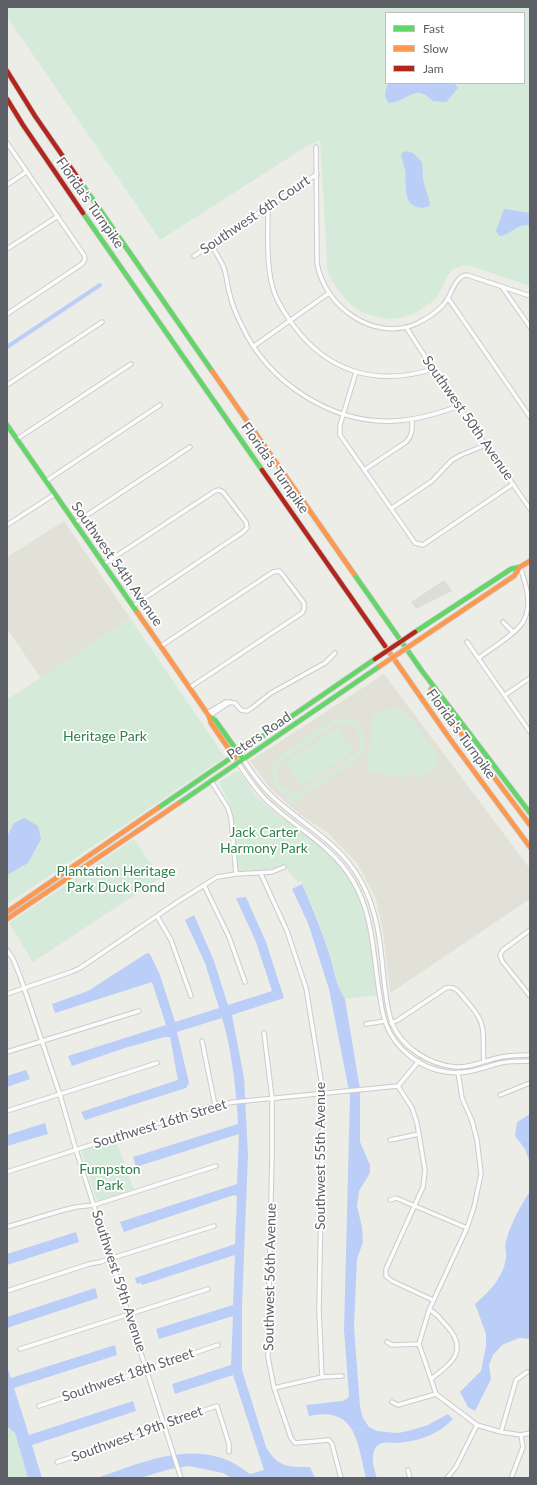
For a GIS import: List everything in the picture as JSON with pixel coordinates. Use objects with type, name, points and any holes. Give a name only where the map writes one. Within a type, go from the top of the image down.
[{"type":"main road","name":"Florida's Turnpike","points":[[7,71],[39,122],[422,671],[530,813]]},
{"type":"main road","name":"Florida's Turnpike","points":[[7,99],[23,125],[93,227],[450,739],[530,847]]},
{"type":"main road","name":"Southwest 54th Avenue","points":[[7,425],[161,646],[208,715],[211,723],[238,763]]},
{"type":"main road","name":"Peters Road","points":[[7,912],[415,632],[511,569],[520,567],[530,561]]},
{"type":"main road","name":"Peters Road","points":[[7,919],[514,576],[520,567]]},
{"type":"main road","points":[[422,671],[440,705],[530,826]]},
{"type":"main road","name":"Southwest 54th Avenue","points":[[208,715],[215,720],[243,759]]},
{"type":"street","points":[[7,143],[58,216],[84,255],[85,259],[82,264],[7,314]]},
{"type":"street","points":[[316,147],[317,263],[322,281],[329,293],[341,308],[357,320],[375,327],[392,329],[406,327],[436,312],[448,298],[457,281],[462,276],[467,275],[530,296]]},
{"type":"street","points":[[7,184],[26,172]]},
{"type":"street","name":"Southwest 6th Court","points":[[194,256],[317,174]]},
{"type":"street","points":[[268,206],[269,268],[272,284],[279,302],[299,334],[318,352],[333,362],[356,372],[380,377],[414,375],[433,369]]},
{"type":"street","points":[[7,249],[58,216]]},
{"type":"street","points":[[211,244],[225,270],[233,306],[242,328],[270,367],[294,389],[319,404],[343,414],[372,420],[392,421],[412,419],[434,415],[459,406]]},
{"type":"street","points":[[502,286],[530,327]]},
{"type":"street","points":[[254,346],[329,293]]},
{"type":"street","points":[[448,298],[530,417]]},
{"type":"street","points":[[7,385],[102,322]]},
{"type":"street","name":"Southwest 50th Avenue","points":[[406,327],[433,369],[530,509]]},
{"type":"street","points":[[17,439],[132,364]]},
{"type":"street","points":[[356,372],[340,425],[340,435],[415,543],[423,545],[513,484]]},
{"type":"street","points":[[46,481],[160,406]]},
{"type":"street","points":[[364,470],[406,442],[412,432],[412,419]]},
{"type":"street","points":[[392,508],[432,481],[452,460],[486,445]]},
{"type":"street","points":[[75,523],[190,447]]},
{"type":"street","points":[[104,564],[215,491],[219,490],[223,492],[246,522],[247,528],[243,532],[133,606]]},
{"type":"street","points":[[7,524],[55,494]]},
{"type":"street","points":[[479,658],[513,632],[523,622],[528,596],[520,567]]},
{"type":"street","points":[[161,646],[273,572],[278,571],[304,604],[302,613],[189,688]]},
{"type":"street","points":[[503,622],[513,632]]},
{"type":"street","points":[[468,642],[530,732]]},
{"type":"street","points":[[208,715],[230,702],[235,703],[241,710],[247,711],[271,693],[325,663],[334,653]]},
{"type":"street","points":[[505,695],[530,678]]},
{"type":"street","name":"Southwest 54th Avenue","points":[[243,759],[267,792],[282,806],[326,838],[341,853],[360,879],[372,905],[386,996],[392,1022],[397,1032],[407,1044],[421,1056],[433,1062],[458,1067]]},
{"type":"street","name":"Southwest 54th Avenue","points":[[238,763],[256,789],[268,802],[324,846],[339,861],[353,880],[366,908],[386,1022],[392,1035],[401,1047],[418,1062],[431,1068],[459,1074]]},
{"type":"street","points":[[211,781],[228,808],[231,818],[236,874]]},
{"type":"street","points":[[7,994],[80,968],[217,877],[236,874],[261,874],[272,872],[284,867]]},
{"type":"street","name":"Southwest 55th Avenue","points":[[261,874],[287,931],[306,988],[323,1092],[319,1311],[322,1377]]},
{"type":"street","points":[[204,885],[229,937],[245,982]]},
{"type":"street","points":[[157,916],[171,940],[192,996]]},
{"type":"street","points":[[530,930],[503,950],[500,955],[502,961],[530,996]]},
{"type":"street","name":"Southwest 59th Avenue","points":[[7,950],[13,959],[24,989],[60,1095],[76,1150],[112,1258],[181,1478]]},
{"type":"street","points":[[366,1024],[392,1022],[398,1020],[446,988],[451,987],[457,989],[475,1010],[480,1019],[484,1062]]},
{"type":"street","points":[[7,1052],[139,1011]]},
{"type":"street","name":"Southwest 56th Avenue","points":[[264,1033],[272,1098],[268,1338],[270,1373],[291,1438],[296,1443],[329,1440],[332,1444],[341,1478]]},
{"type":"street","points":[[202,1041],[215,1106]]},
{"type":"street","points":[[421,1056],[418,1062],[398,1086],[412,1108],[417,1123],[425,1170],[423,1187],[386,1269],[386,1276],[392,1281],[433,1300]]},
{"type":"street","points":[[530,1056],[508,1056],[458,1067],[462,1098],[472,1121],[477,1140],[481,1174],[474,1207],[467,1228],[433,1300],[419,1344],[436,1394],[477,1425],[501,1432],[521,1435],[530,1433]]},
{"type":"street","points":[[459,1074],[501,1063],[518,1060],[530,1061]]},
{"type":"street","points":[[7,1111],[157,1063]]},
{"type":"street","points":[[500,1095],[530,1083]]},
{"type":"street","name":"Southwest 16th Street","points":[[7,1172],[215,1106],[250,1100],[323,1092],[398,1086]]},
{"type":"street","points":[[390,1140],[419,1134]]},
{"type":"street","points":[[7,1228],[60,1210],[94,1205],[216,1166]]},
{"type":"street","points":[[390,1200],[396,1198],[467,1228]]},
{"type":"street","points":[[7,1291],[214,1226]]},
{"type":"street","points":[[20,1349],[208,1289]]},
{"type":"street","points":[[429,1310],[449,1328],[458,1349],[456,1356],[447,1366],[431,1379]]},
{"type":"street","points":[[387,1342],[392,1345],[419,1344]]},
{"type":"street","name":"Southwest 18th Street","points":[[39,1406],[218,1345]]},
{"type":"street","points":[[501,1432],[516,1380],[527,1372]]},
{"type":"street","points":[[274,1388],[322,1377],[342,1376]]},
{"type":"street","points":[[392,1402],[398,1405],[436,1394]]},
{"type":"street","name":"Southwest 19th Street","points":[[57,1462],[137,1437],[164,1423],[217,1406],[229,1444],[229,1452]]},
{"type":"street","points":[[446,1478],[456,1467],[477,1425]]},
{"type":"street","points":[[512,1476],[523,1447],[521,1435]]},
{"type":"street","points":[[408,1470],[410,1478]]},
{"type":"shaded area","points":[[64,521],[130,618],[41,678],[7,629],[7,557]]},
{"type":"shaded area","points":[[444,580],[452,591],[416,609],[411,602]]},
{"type":"shaded area","points":[[384,674],[530,869],[530,899],[390,993],[383,931],[376,899],[357,863],[328,833],[299,814],[272,790],[250,761]]},
{"type":"green space","points":[[7,7],[530,7],[530,286],[468,265],[460,266],[450,272],[440,292],[432,302],[408,316],[392,319],[383,318],[366,314],[358,310],[350,304],[338,289],[331,279],[328,271],[320,140],[309,145],[160,240],[7,17]]},
{"type":"green space","name":"Heritage Park","points":[[130,618],[225,757],[7,904],[7,700]]},
{"type":"green space","points":[[388,709],[400,709],[405,711],[438,755],[438,763],[436,766],[420,779],[413,773],[403,778],[370,772],[367,767],[373,714]]},
{"type":"green space","points":[[340,718],[352,720],[362,729],[366,741],[363,752],[353,762],[291,804],[288,800],[293,797],[280,791],[274,782],[272,773],[274,764],[296,744]],"holes":[[[345,723],[354,727],[360,735],[360,745],[355,753],[320,779],[300,791],[291,791],[280,784],[277,773],[279,765],[282,761],[334,725]]]},
{"type":"green space","points":[[338,728],[353,751],[301,786],[285,763]]},
{"type":"green space","name":"Jack Carter Harmony Park","points":[[236,771],[240,772],[262,802],[325,850],[351,881],[360,899],[366,918],[377,995],[345,999],[340,991],[317,917],[301,881],[298,883],[284,865],[271,870],[240,871],[236,867],[234,822],[231,807],[219,782]]},
{"type":"green space","name":"Plantation Heritage Park Duck Pond","points":[[134,839],[161,878],[33,962],[9,923]]},
{"type":"green space","name":"Fumpston Park","points":[[116,1140],[134,1190],[97,1201],[82,1153],[85,1149]]},
{"type":"green space","points":[[7,1426],[15,1433],[28,1478],[7,1478]]},
{"type":"water","points":[[388,84],[455,84],[458,88],[446,102],[433,101],[421,93],[416,93],[396,102],[389,103],[385,93]]},
{"type":"water","points":[[405,151],[413,153],[422,162],[423,180],[430,203],[428,207],[420,208],[412,205],[407,197],[405,170],[401,154]]},
{"type":"water","points":[[504,209],[530,213],[530,226],[522,225],[507,234],[499,236],[496,231]]},
{"type":"water","points":[[24,818],[38,826],[41,839],[28,863],[7,875],[7,837],[14,823]]},
{"type":"water","points":[[302,884],[320,926],[337,983],[345,999],[360,1089],[360,1142],[370,1165],[370,1173],[359,1191],[357,1206],[362,1227],[363,1242],[357,1259],[354,1326],[360,1407],[363,1418],[369,1427],[377,1431],[398,1433],[428,1425],[448,1414],[453,1419],[441,1429],[420,1439],[378,1445],[375,1449],[373,1457],[377,1478],[366,1478],[357,1440],[346,1422],[337,1417],[325,1414],[309,1416],[306,1405],[342,1401],[347,1399],[349,1396],[344,1330],[350,1096],[329,989],[308,923],[292,889]]},
{"type":"water","points":[[246,897],[266,942],[284,998],[232,1015],[244,1078],[248,1155],[242,1306],[242,1370],[266,1447],[275,1459],[284,1465],[310,1467],[315,1478],[231,1478],[223,1473],[189,1466],[170,1469],[140,1478],[97,1478],[146,1461],[179,1454],[212,1456],[232,1462],[250,1474],[264,1470],[233,1375],[175,1394],[172,1384],[231,1365],[233,1316],[159,1339],[156,1329],[233,1305],[235,1255],[142,1285],[141,1283],[137,1284],[135,1278],[235,1244],[237,1196],[234,1195],[124,1232],[120,1222],[237,1184],[239,1134],[136,1167],[133,1157],[238,1124],[236,1098],[231,1056],[222,1018],[177,1032],[189,1083],[186,1088],[85,1120],[81,1112],[178,1080],[170,1037],[128,1047],[72,1066],[68,1056],[166,1025],[152,982],[55,1013],[52,1004],[88,991],[147,953],[150,954],[160,975],[175,1022],[219,1008],[205,963],[185,920],[194,915],[214,961],[228,1005],[272,991],[256,942],[236,898]]},
{"type":"water","points":[[26,1070],[30,1079],[7,1087],[7,1076]]},
{"type":"water","points":[[530,1114],[530,1163],[525,1149],[515,1136],[517,1122]]},
{"type":"water","points":[[45,1123],[48,1134],[7,1146],[7,1135]]},
{"type":"water","points":[[530,1191],[530,1339],[519,1338],[502,1345],[493,1355],[489,1365],[491,1379],[475,1411],[468,1407],[460,1392],[481,1371],[486,1346],[486,1334],[475,1304],[495,1284],[502,1273],[506,1259],[505,1243],[510,1228]]},
{"type":"water","points":[[76,1232],[79,1242],[7,1265],[7,1254]]},
{"type":"water","points":[[95,1288],[98,1298],[7,1328],[7,1317]]},
{"type":"water","points":[[115,1345],[117,1355],[14,1388],[29,1435],[133,1401],[136,1411],[32,1445],[42,1478],[28,1478],[15,1433],[7,1426],[7,1367],[11,1378]]},
{"type":"waterway","points":[[7,347],[100,285]]},
{"type":"traffic: fast","points":[[82,184],[212,371]]},
{"type":"traffic: fast","points":[[83,213],[262,470]]},
{"type":"traffic: fast","points":[[7,425],[137,612]]},
{"type":"traffic: fast","points":[[415,632],[511,569],[520,567]]},
{"type":"traffic: fast","points":[[354,574],[422,671],[530,813]]},
{"type":"traffic: fast","points":[[158,808],[375,659]]},
{"type":"traffic: fast","points":[[179,803],[380,666]]},
{"type":"traffic: fast","points":[[209,716],[215,720],[243,759]]},
{"type":"traffic: slow","points":[[212,371],[354,574]]},
{"type":"traffic: slow","points":[[420,639],[514,576],[520,567],[530,561]]},
{"type":"traffic: slow","points":[[137,612],[209,716],[211,723],[235,758]]},
{"type":"traffic: slow","points":[[380,666],[420,639]]},
{"type":"traffic: slow","points":[[385,646],[450,739],[530,847]]},
{"type":"traffic: slow","points":[[431,689],[440,705],[530,825]]},
{"type":"traffic: slow","points":[[7,919],[179,803]]},
{"type":"traffic: slow","points":[[7,912],[158,808]]},
{"type":"traffic: jam","points":[[7,71],[35,116],[82,184]]},
{"type":"traffic: jam","points":[[7,99],[83,213]]},
{"type":"traffic: jam","points":[[262,470],[385,646]]},
{"type":"traffic: jam","points":[[375,659],[415,632]]}]
